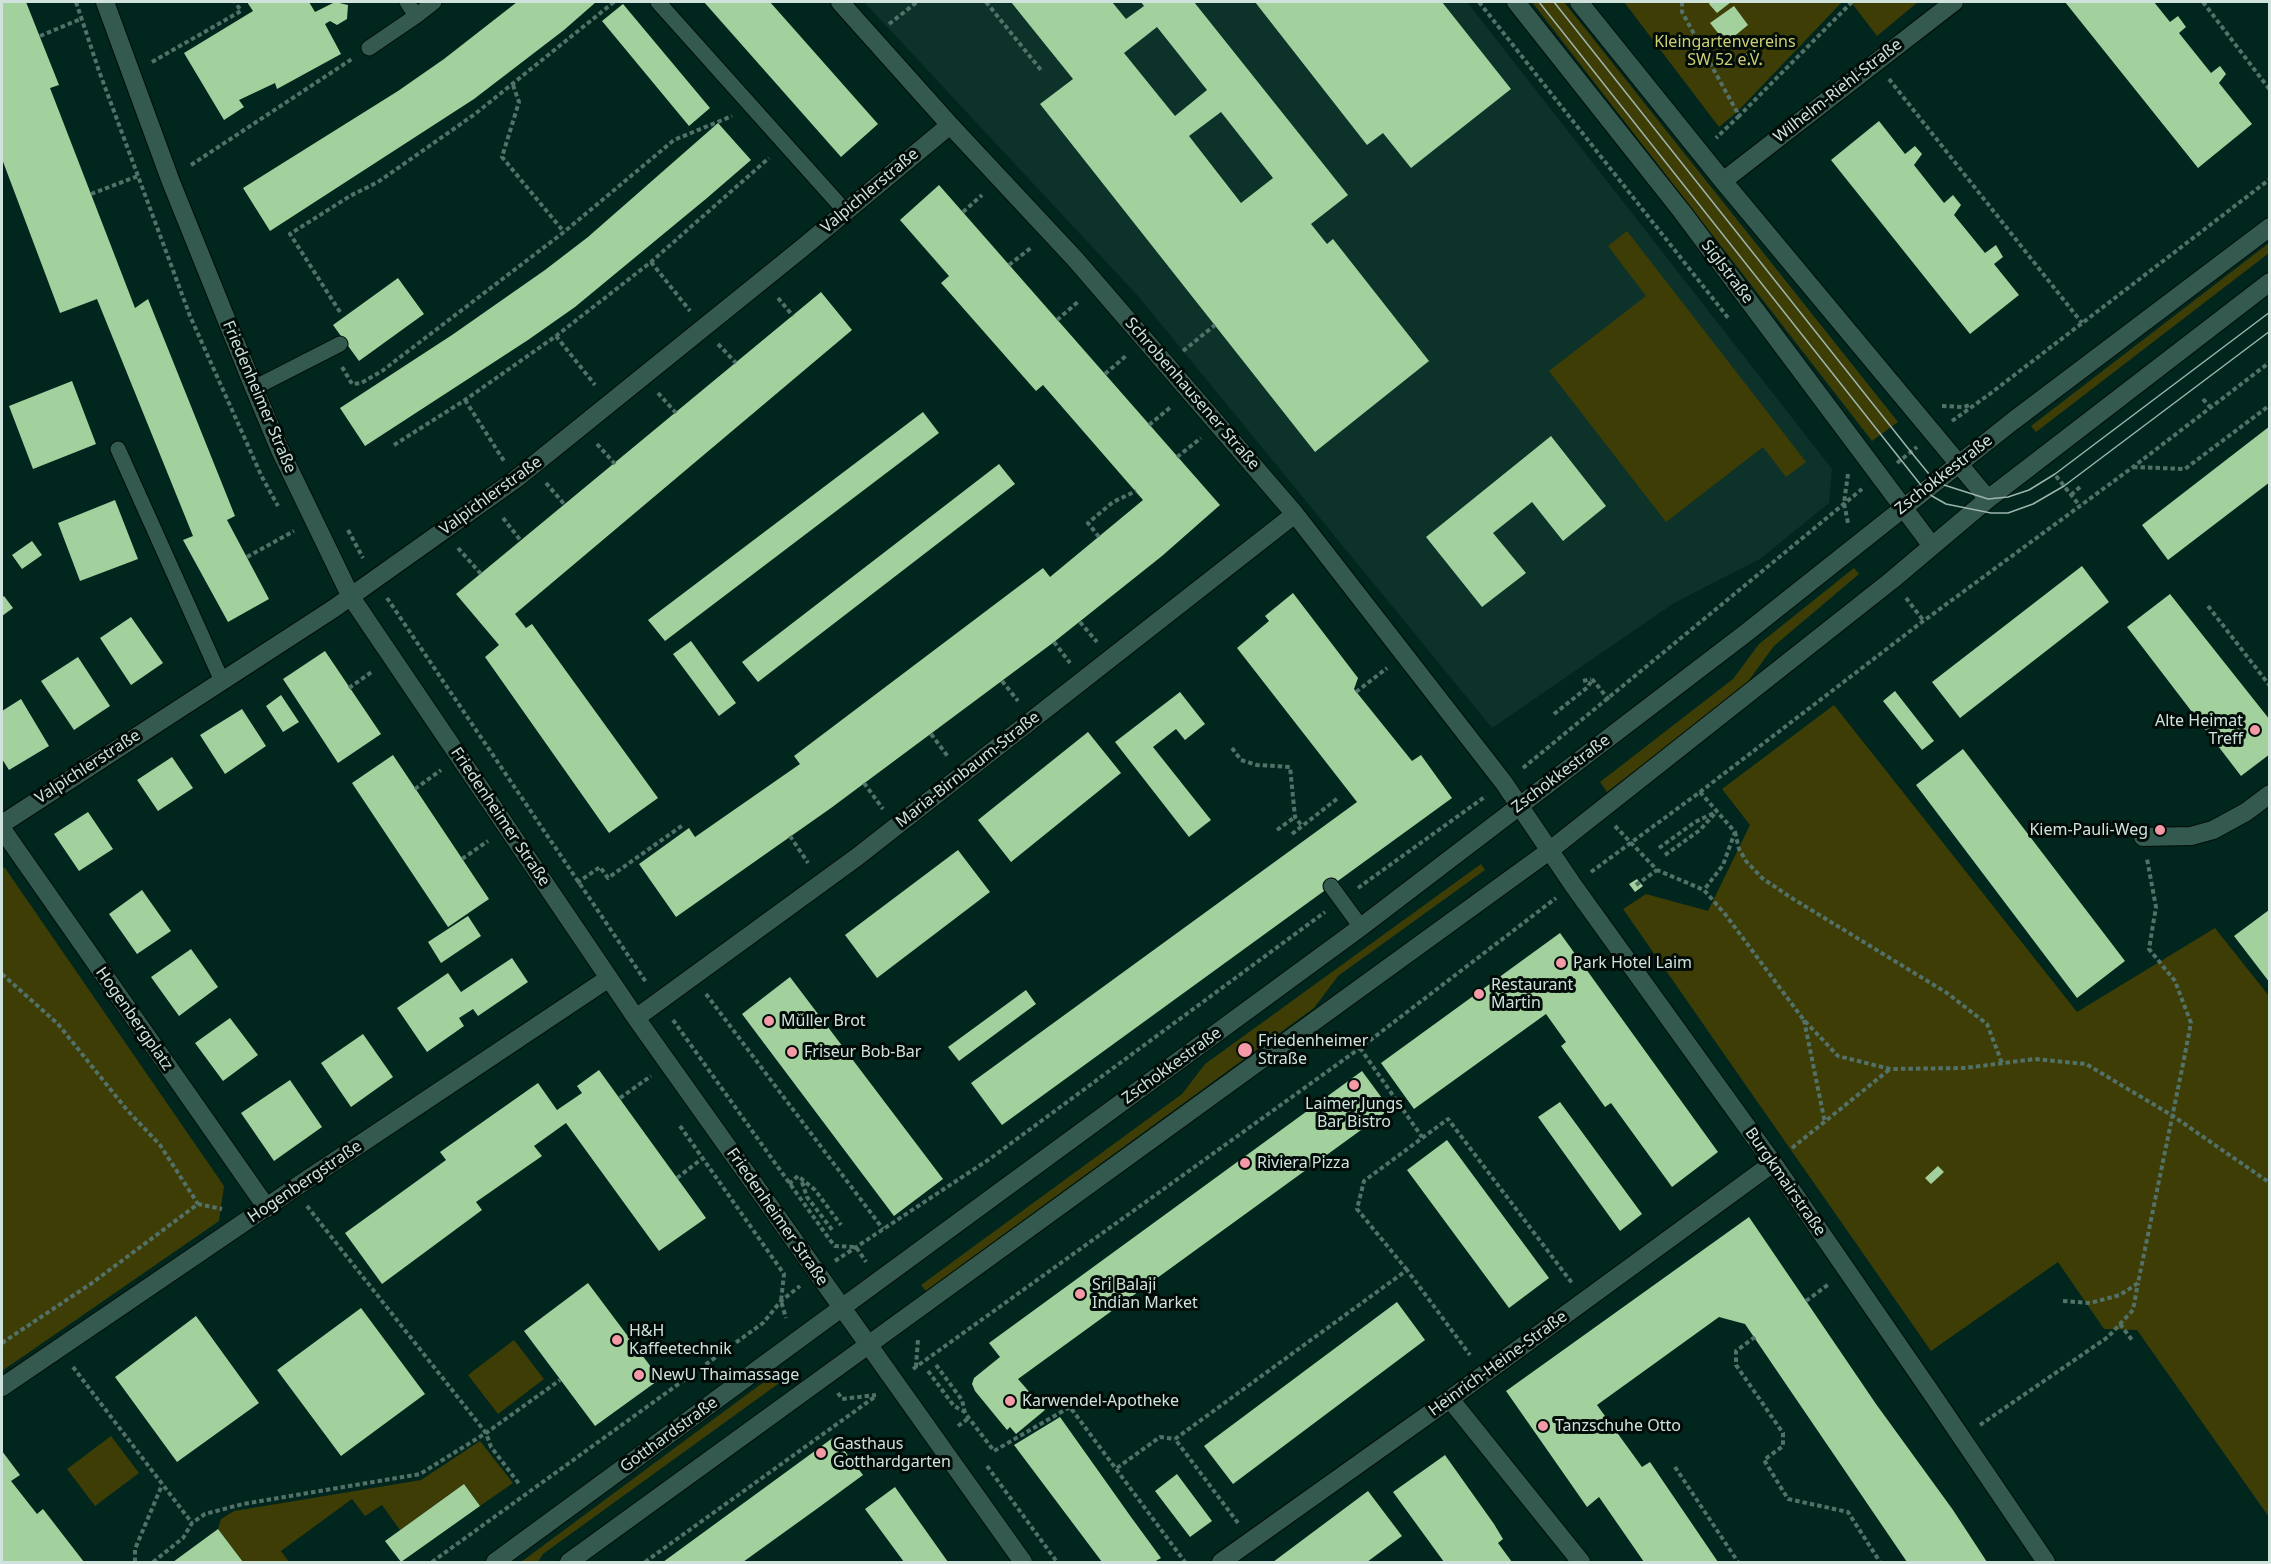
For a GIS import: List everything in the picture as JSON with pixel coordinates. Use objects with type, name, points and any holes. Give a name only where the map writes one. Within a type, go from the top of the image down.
[{"type":"street","name":"Schrobenhausener Straße","points":[[840,2],[1098,285],[1295,514],[1520,805]]},
{"type":"street","name":"Siglstraße","points":[[1516,2],[1683,213],[1932,546]]},
{"type":"street","points":[[1579,2],[1723,181],[1988,499]]},
{"type":"street","name":"Wilhelm-Riehl-Straße","points":[[1723,181],[1954,2]]},
{"type":"street","name":"Friedenheimer Straße","points":[[107,5],[165,166],[254,388],[280,450],[351,597],[636,1018],[1023,1563]]},
{"type":"street","name":"Valpichlerstraße","points":[[2,824],[351,597],[516,479],[610,405],[950,125]]},
{"type":"street","name":"Zschokkestraße","points":[[842,1308],[1361,927],[1746,633],[1902,507],[2270,227]]},
{"type":"street","points":[[569,1563],[1549,851],[1892,580],[1988,499],[2270,282]]},
{"type":"street","name":"Maria-Birnbaum-Straße","points":[[636,1018],[897,826],[1295,514]]},
{"type":"street","points":[[2143,837],[2191,836],[2213,830],[2246,812],[2270,794]]},
{"type":"street","name":"Burgkmairstraße","points":[[1520,805],[1573,885],[1773,1163],[2046,1563]]},
{"type":"street","name":"Hogenbergplatz","points":[[2,830],[267,1208]]},
{"type":"street","name":"Hogenbergstraße","points":[[2,1388],[293,1189],[609,978]]},
{"type":"street","name":"Heinrich-Heine-Straße","points":[[1221,1563],[1773,1163]]},
{"type":"street","name":"Gotthardstraße","points":[[495,1563],[842,1308]]},
{"type":"street","points":[[1450,1399],[1581,1563]]},
{"type":"lane","points":[[407,2],[416,16]]},
{"type":"lane","points":[[369,48],[434,2]]},
{"type":"lane","points":[[658,2],[846,212]]},
{"type":"lane","points":[[254,388],[335,347]]},
{"type":"lane","points":[[118,449],[222,681]]},
{"type":"lane","points":[[1331,886],[1361,927]]},
{"type":"path","points":[[152,63],[241,11],[235,2]]},
{"type":"path","points":[[340,312],[290,234],[350,196],[378,182],[428,148],[513,85],[614,2]]},
{"type":"path","points":[[872,38],[917,2]]},
{"type":"path","points":[[986,2],[1041,70]]},
{"type":"path","points":[[1479,2],[1731,321]]},
{"type":"path","points":[[1683,2],[1682,12],[1737,112],[1737,117]]},
{"type":"path","points":[[1716,139],[1852,2]]},
{"type":"path","points":[[2203,2],[2270,90]]},
{"type":"path","points":[[40,36],[107,5]]},
{"type":"path","points":[[190,165],[369,48]]},
{"type":"path","points":[[148,52],[156,73]]},
{"type":"path","points":[[1876,62],[2082,323]]},
{"type":"path","points":[[513,85],[519,102],[502,157],[564,232]]},
{"type":"path","points":[[335,347],[352,384],[361,383],[382,370],[564,232],[674,140],[751,106]]},
{"type":"path","points":[[394,445],[465,400],[556,336],[651,262],[785,144]]},
{"type":"path","points":[[186,155],[194,176]]},
{"type":"path","points":[[91,194],[165,166]]},
{"type":"path","points":[[432,1563],[764,1323],[781,1301],[817,1274],[991,1158],[1504,783],[1609,700],[1844,503],[2270,178]]},
{"type":"path","points":[[651,262],[704,327]]},
{"type":"path","points":[[1057,320],[1098,285]]},
{"type":"path","points":[[1167,365],[1215,325]]},
{"type":"path","points":[[556,336],[610,405]]},
{"type":"path","points":[[936,1352],[1360,1048],[1573,885],[1700,792],[1923,620],[2133,467],[2270,362]]},
{"type":"path","points":[[2204,399],[2210,407]]},
{"type":"path","points":[[465,400],[516,479]]},
{"type":"path","points":[[2133,467],[2185,470],[2270,405]]},
{"type":"path","points":[[1848,469],[1844,503],[1848,522],[1861,540]]},
{"type":"path","points":[[2071,495],[2080,488]]},
{"type":"path","points":[[1099,537],[1088,523],[1113,502],[1136,491]]},
{"type":"path","points":[[487,500],[521,541]]},
{"type":"path","points":[[343,521],[375,580],[658,1001],[835,1246],[856,1247]]},
{"type":"path","points":[[247,557],[299,528]]},
{"type":"path","points":[[443,531],[481,574]]},
{"type":"path","points":[[1892,580],[1923,620]]},
{"type":"path","points":[[2208,606],[2270,686]]},
{"type":"path","points":[[1356,692],[1404,655]]},
{"type":"path","points":[[1592,679],[1609,700]]},
{"type":"path","points":[[1583,681],[1592,679]]},
{"type":"path","points":[[1554,714],[1588,687],[1592,679]]},
{"type":"path","points":[[1232,748],[1241,759],[1257,765],[1290,767],[1295,817],[1302,826]]},
{"type":"path","points":[[415,789],[459,757]]},
{"type":"path","points":[[864,783],[897,826]]},
{"type":"path","points":[[1700,792],[1735,832],[1739,849],[1746,861],[1762,878],[1947,993],[1987,1024],[2001,1063]]},
{"type":"path","points":[[1292,834],[1338,798]]},
{"type":"path","points":[[1665,855],[1700,830],[1717,811]]},
{"type":"path","points":[[1659,848],[1695,822],[1717,811]]},
{"type":"path","points":[[1277,830],[1295,817]]},
{"type":"path","points":[[555,898],[600,867],[608,878],[683,825]]},
{"type":"path","points":[[462,859],[507,828]]},
{"type":"path","points":[[1620,832],[1657,870],[1704,890],[1725,914],[1803,1019],[1838,1056],[1890,1069],[1965,1068],[2035,1059],[2086,1064],[2173,1116],[2270,1183]]},
{"type":"path","points":[[1704,890],[1723,865],[1735,832]]},
{"type":"path","points":[[790,836],[822,882]]},
{"type":"path","points":[[1977,1427],[2108,1336],[2133,1310],[2191,1023],[2175,981],[2149,949],[2156,907],[2143,837]]},
{"type":"path","points":[[1636,885],[1657,870]]},
{"type":"path","points":[[2,974],[58,1024],[126,1110],[159,1145],[198,1204],[226,1210]]},
{"type":"path","points":[[693,976],[883,1230]]},
{"type":"path","points":[[1803,1019],[1825,1123]]},
{"type":"path","points":[[1360,1048],[1422,1137]]},
{"type":"path","points":[[620,1098],[668,1064]]},
{"type":"path","points":[[1773,1163],[1890,1069]]},
{"type":"path","points":[[1484,1374],[1407,1270],[1357,1209],[1364,1181],[1422,1137],[1448,1119],[1585,1301]]},
{"type":"path","points":[[677,1178],[724,1143]]},
{"type":"path","points":[[789,1184],[798,1176],[807,1197],[833,1231]]},
{"type":"path","points":[[802,1182],[815,1190],[841,1225]]},
{"type":"path","points":[[293,1189],[486,1433],[491,1447],[520,1485]]},
{"type":"path","points":[[2,1343],[92,1283],[198,1204]]},
{"type":"path","points":[[856,1247],[880,1281]]},
{"type":"path","points":[[1117,1468],[1160,1437],[1175,1438],[1407,1270]]},
{"type":"path","points":[[2063,1301],[2090,1303],[2120,1295],[2138,1282]]},
{"type":"path","points":[[906,1317],[919,1335],[916,1367],[922,1375]]},
{"type":"path","points":[[2121,1324],[2132,1340]]},
{"type":"path","points":[[1755,1337],[1736,1351],[1736,1365],[1783,1433],[1783,1446],[1764,1460],[1788,1499],[1848,1512],[1880,1563]]},
{"type":"path","points":[[59,1348],[192,1524]]},
{"type":"path","points":[[936,1365],[962,1400],[965,1413]]},
{"type":"path","points":[[928,1371],[954,1406],[965,1413],[993,1451],[1070,1407],[1185,1563]]},
{"type":"path","points":[[153,1563],[183,1538],[192,1524],[205,1514],[243,1504],[420,1474],[486,1433],[560,1380]]},
{"type":"path","points":[[645,1563],[877,1395]]},
{"type":"path","points":[[952,1418],[965,1435]]},
{"type":"path","points":[[958,1426],[969,1418]]},
{"type":"path","points":[[1175,1438],[1250,1540]]},
{"type":"path","points":[[984,1462],[1057,1563]]},
{"type":"path","points":[[1675,1467],[1738,1563]]},
{"type":"path","points":[[135,1563],[135,1549],[163,1484]]},
{"type":"shaded area","points":[[864,2],[1467,2],[1832,469],[1829,503],[1760,559],[1674,603],[1492,728],[1138,296]]},
{"type":"green space","points":[[1532,2],[1564,2],[1898,422],[1872,441]]},
{"type":"green space","name":"Kleingartenvereins SW 52 e.V.","points":[[1624,2],[1842,2],[1737,112],[1719,127]]},
{"type":"green space","points":[[1851,2],[1918,2],[1877,36]]},
{"type":"green space","points":[[1627,231],[1806,462],[1786,477],[1763,447],[1666,522],[1549,371],[1646,296],[1608,246]]},
{"type":"green space","points":[[2269,243],[2269,253],[2036,432],[2031,426]]},
{"type":"green space","points":[[1854,568],[1859,574],[1774,646],[1744,687],[1607,792],[1600,782],[1733,679],[1759,644]]},
{"type":"green space","points":[[1834,705],[2077,1012],[2215,928],[2269,996],[2269,1517],[2137,1330],[2104,1329],[2058,1262],[1931,1351],[1623,909],[1646,894],[1708,911],[1750,825],[1722,789]]},
{"type":"green space","points":[[1481,864],[1485,870],[1338,976],[1314,1008],[926,1291],[921,1285],[1182,1094],[1205,1064]]},
{"type":"green space","points":[[2,867],[5,868],[224,1186],[219,1221],[2,1371]]},
{"type":"green space","points":[[514,1340],[544,1379],[498,1414],[468,1375]]},
{"type":"green space","points":[[784,1367],[789,1376],[543,1554],[538,1562],[521,1562]]},
{"type":"green space","points":[[111,1436],[139,1473],[95,1506],[67,1469]]},
{"type":"green space","points":[[480,1441],[513,1483],[480,1506],[464,1484],[400,1530],[382,1505],[365,1516],[352,1499],[281,1551],[289,1562],[243,1562],[218,1529],[221,1519],[234,1511],[421,1480]]},
{"type":"building","points":[[2,2],[26,2],[59,85],[50,88],[135,308],[148,299],[235,516],[227,520],[269,599],[228,622],[183,540],[193,536],[97,299],[60,313],[2,159]]},
{"type":"building","points":[[247,2],[309,2],[315,12],[335,2],[348,5],[347,19],[337,25],[330,21],[325,24],[341,54],[277,89],[275,83],[239,100],[244,107],[224,120],[184,53],[253,11]]},
{"type":"building","points":[[517,2],[596,2],[564,30],[474,99],[270,231],[243,188],[398,91],[444,59]]},
{"type":"building","points":[[704,2],[770,2],[878,124],[841,157]]},
{"type":"building","points":[[1011,2],[1112,2],[1126,19],[1144,6],[1141,2],[1194,2],[1348,195],[1311,224],[1327,244],[1333,239],[1429,361],[1315,452],[1040,104],[1073,79]],"holes":[[[1157,27],[1207,90],[1175,116],[1124,53]],[[1221,112],[1273,178],[1241,203],[1189,136]]]},
{"type":"building","points":[[1255,2],[1442,2],[1511,89],[1411,168],[1383,133],[1367,145]]},
{"type":"building","points":[[1710,2],[1731,2],[1717,13],[1709,4]]},
{"type":"building","points":[[2065,2],[2154,2],[2170,22],[2178,16],[2186,27],[2179,33],[2211,73],[2220,66],[2226,74],[2219,83],[2252,124],[2198,168]]},
{"type":"building","points":[[623,4],[710,108],[689,126],[602,21]]},
{"type":"building","points":[[1734,6],[1748,25],[1726,43],[1710,23]]},
{"type":"building","points":[[1754,49],[1760,58],[1748,66],[1742,57]]},
{"type":"building","points":[[1879,121],[1905,154],[1915,146],[1922,154],[1914,165],[1944,203],[1953,195],[1961,205],[1954,215],[1985,253],[1996,245],[2003,257],[1994,264],[2019,295],[1970,334],[1831,160]]},
{"type":"building","points":[[718,123],[751,160],[575,307],[365,446],[340,408],[452,335],[545,270],[588,237]]},
{"type":"building","points":[[939,185],[1220,505],[1162,556],[1054,642],[831,808],[676,917],[639,864],[689,828],[695,837],[800,764],[794,756],[1043,568],[1050,577],[1143,500],[1043,385],[1036,391],[941,283],[949,276],[900,220]]},
{"type":"building","points":[[398,278],[424,314],[359,361],[333,325]]},
{"type":"building","points":[[821,292],[852,330],[515,614],[526,628],[532,624],[658,798],[609,833],[485,657],[499,645],[456,594]]},
{"type":"building","points":[[72,381],[96,444],[33,469],[9,406]]},
{"type":"building","points":[[923,412],[939,433],[665,641],[648,620]]},
{"type":"building","points":[[2270,426],[2270,482],[2168,560],[2142,525]]},
{"type":"building","points":[[1551,436],[1606,506],[1563,541],[1532,502],[1493,533],[1526,573],[1482,607],[1426,537]]},
{"type":"building","points":[[999,464],[1015,484],[758,682],[742,662]]},
{"type":"building","points":[[115,500],[138,559],[80,581],[58,523]]},
{"type":"building","points":[[32,541],[42,555],[22,569],[12,555]]},
{"type":"building","points":[[2082,566],[2109,602],[1960,718],[1932,682]]},
{"type":"building","points":[[1293,593],[1358,678],[1354,689],[1412,761],[1421,755],[1452,798],[1002,1125],[971,1083],[1357,802],[1237,648],[1269,621],[1265,616]]},
{"type":"building","points":[[2170,594],[2270,720],[2270,754],[2241,776],[2127,627]]},
{"type":"building","points":[[4,596],[13,608],[2,616],[2,598]]},
{"type":"building","points":[[131,617],[163,663],[131,685],[100,638]]},
{"type":"building","points":[[691,641],[736,703],[719,716],[673,654]]},
{"type":"building","points":[[325,651],[381,734],[338,763],[283,679]]},
{"type":"building","points":[[78,657],[110,706],[74,730],[41,681]]},
{"type":"building","points":[[1895,691],[1934,741],[1922,750],[1883,701]]},
{"type":"building","points":[[1180,692],[1205,724],[1185,740],[1176,729],[1153,747],[1211,820],[1189,837],[1115,742]]},
{"type":"building","points":[[281,695],[299,722],[283,732],[266,706]]},
{"type":"building","points":[[21,699],[49,746],[9,770],[2,759],[2,711]]},
{"type":"building","points":[[242,709],[266,746],[225,774],[200,735]]},
{"type":"building","points":[[1088,732],[1121,773],[1011,862],[978,820]]},
{"type":"building","points":[[1963,749],[2125,961],[2077,998],[1916,785]]},
{"type":"building","points":[[393,755],[489,899],[448,927],[352,783]]},
{"type":"building","points":[[172,757],[193,788],[158,811],[137,780]]},
{"type":"building","points":[[88,812],[113,849],[79,871],[54,834]]},
{"type":"building","points":[[958,850],[990,892],[877,978],[845,935]]},
{"type":"building","points":[[1637,879],[1643,886],[1635,892],[1629,884]]},
{"type":"building","points":[[142,890],[171,931],[137,954],[109,914]]},
{"type":"building","points":[[2270,911],[2270,983],[2234,936]]},
{"type":"building","points":[[468,916],[481,936],[441,963],[428,942]]},
{"type":"building","points":[[1560,933],[1718,1152],[1672,1187],[1611,1103],[1605,1107],[1561,1046],[1566,1042],[1546,1014],[1414,1109],[1381,1063]]},
{"type":"building","points":[[191,949],[218,987],[179,1016],[151,977]]},
{"type":"building","points":[[512,958],[528,982],[478,1016],[473,1009],[459,1018],[464,1026],[427,1052],[397,1008],[448,973],[461,992]]},
{"type":"building","points":[[790,977],[943,1179],[894,1216],[742,1014]]},
{"type":"building","points":[[1026,990],[1036,1004],[959,1061],[948,1047]]},
{"type":"building","points":[[230,1018],[258,1055],[223,1081],[195,1043]]},
{"type":"building","points":[[363,1034],[393,1077],[351,1107],[321,1063]]},
{"type":"building","points":[[599,1070],[706,1218],[659,1251],[566,1123],[534,1146],[542,1156],[476,1202],[482,1210],[382,1284],[345,1233],[446,1160],[440,1152],[538,1083],[557,1110],[582,1093],[577,1086]]},
{"type":"building","points":[[1362,1071],[1390,1109],[1018,1379],[1045,1410],[1016,1434],[1010,1427],[1007,1430],[975,1391],[972,1384],[974,1378],[1000,1357],[989,1343]]},
{"type":"building","points":[[290,1080],[322,1127],[274,1161],[241,1113]]},
{"type":"building","points":[[1560,1102],[1642,1214],[1620,1231],[1538,1117]]},
{"type":"building","points":[[1447,1140],[1549,1278],[1509,1308],[1407,1170]]},
{"type":"building","points":[[1938,1166],[1944,1172],[1931,1184],[1925,1178]]},
{"type":"building","points":[[1749,1217],[1987,1562],[1907,1562],[1745,1324],[1719,1317],[1597,1405],[1642,1467],[1650,1462],[1718,1562],[1644,1562],[1599,1497],[1587,1507],[1506,1391]]},
{"type":"building","points":[[588,1283],[660,1379],[595,1426],[524,1331]]},
{"type":"building","points":[[1397,1302],[1425,1340],[1233,1484],[1204,1446]]},
{"type":"building","points":[[361,1308],[425,1394],[341,1456],[277,1370]]},
{"type":"building","points":[[196,1316],[259,1403],[177,1462],[115,1377]]},
{"type":"building","points":[[1060,1417],[1161,1558],[1154,1562],[1102,1562],[1014,1445]]},
{"type":"building","points":[[834,1437],[863,1475],[818,1508],[743,1562],[663,1562]]},
{"type":"building","points":[[2,1451],[20,1475],[11,1481],[37,1514],[43,1509],[84,1562],[2,1562]]},
{"type":"building","points":[[1445,1455],[1494,1524],[1503,1539],[1498,1543],[1512,1562],[1444,1562],[1393,1492]]},
{"type":"building","points":[[1177,1474],[1212,1521],[1190,1537],[1155,1491]]},
{"type":"building","points":[[464,1484],[480,1506],[401,1562],[385,1541]]},
{"type":"building","points":[[895,1487],[948,1562],[904,1562],[865,1509]]},
{"type":"building","points":[[1368,1491],[1402,1536],[1367,1562],[1273,1562]]},
{"type":"building","points":[[218,1529],[243,1562],[173,1562]]},
{"type":"tram line","points":[[1539,2],[1920,484],[1932,496],[1946,504],[1991,513],[2008,513],[2033,504],[2064,486],[2270,331]]},
{"type":"tram line","points":[[1554,2],[1911,452],[1929,474],[1944,485],[1988,499],[2008,497],[2029,490],[2055,474],[2270,312]]},
{"type":"place","name":"Alte Heimat Treff","points":[[2255,730]]},
{"type":"place","name":"Kiem-Pauli-Weg","points":[[2160,830]]},
{"type":"place","name":"Park Hotel Laim","points":[[1561,963]]},
{"type":"place","name":"Restaurant Martin","points":[[1479,994]]},
{"type":"place","name":"Müller Brot","points":[[769,1021]]},
{"type":"place","name":"Friedenheimer Straße","points":[[1245,1050]]},
{"type":"place","name":"Friseur Bob-Bar","points":[[792,1052]]},
{"type":"place","name":"Laimer Jungs Bar Bistro","points":[[1354,1085]]},
{"type":"place","name":"Riviera Pizza","points":[[1245,1163]]},
{"type":"place","name":"Sri Balaji Indian Market","points":[[1080,1294]]},
{"type":"place","name":"H&H Kaffeetechnik","points":[[617,1340]]},
{"type":"place","name":"NewU Thaimassage","points":[[639,1375]]},
{"type":"place","name":"Karwendel-Apotheke","points":[[1010,1401]]},
{"type":"place","name":"Tanzschuhe Otto","points":[[1543,1426]]},
{"type":"place","name":"Gasthaus Gotthardgarten","points":[[821,1453]]}]
